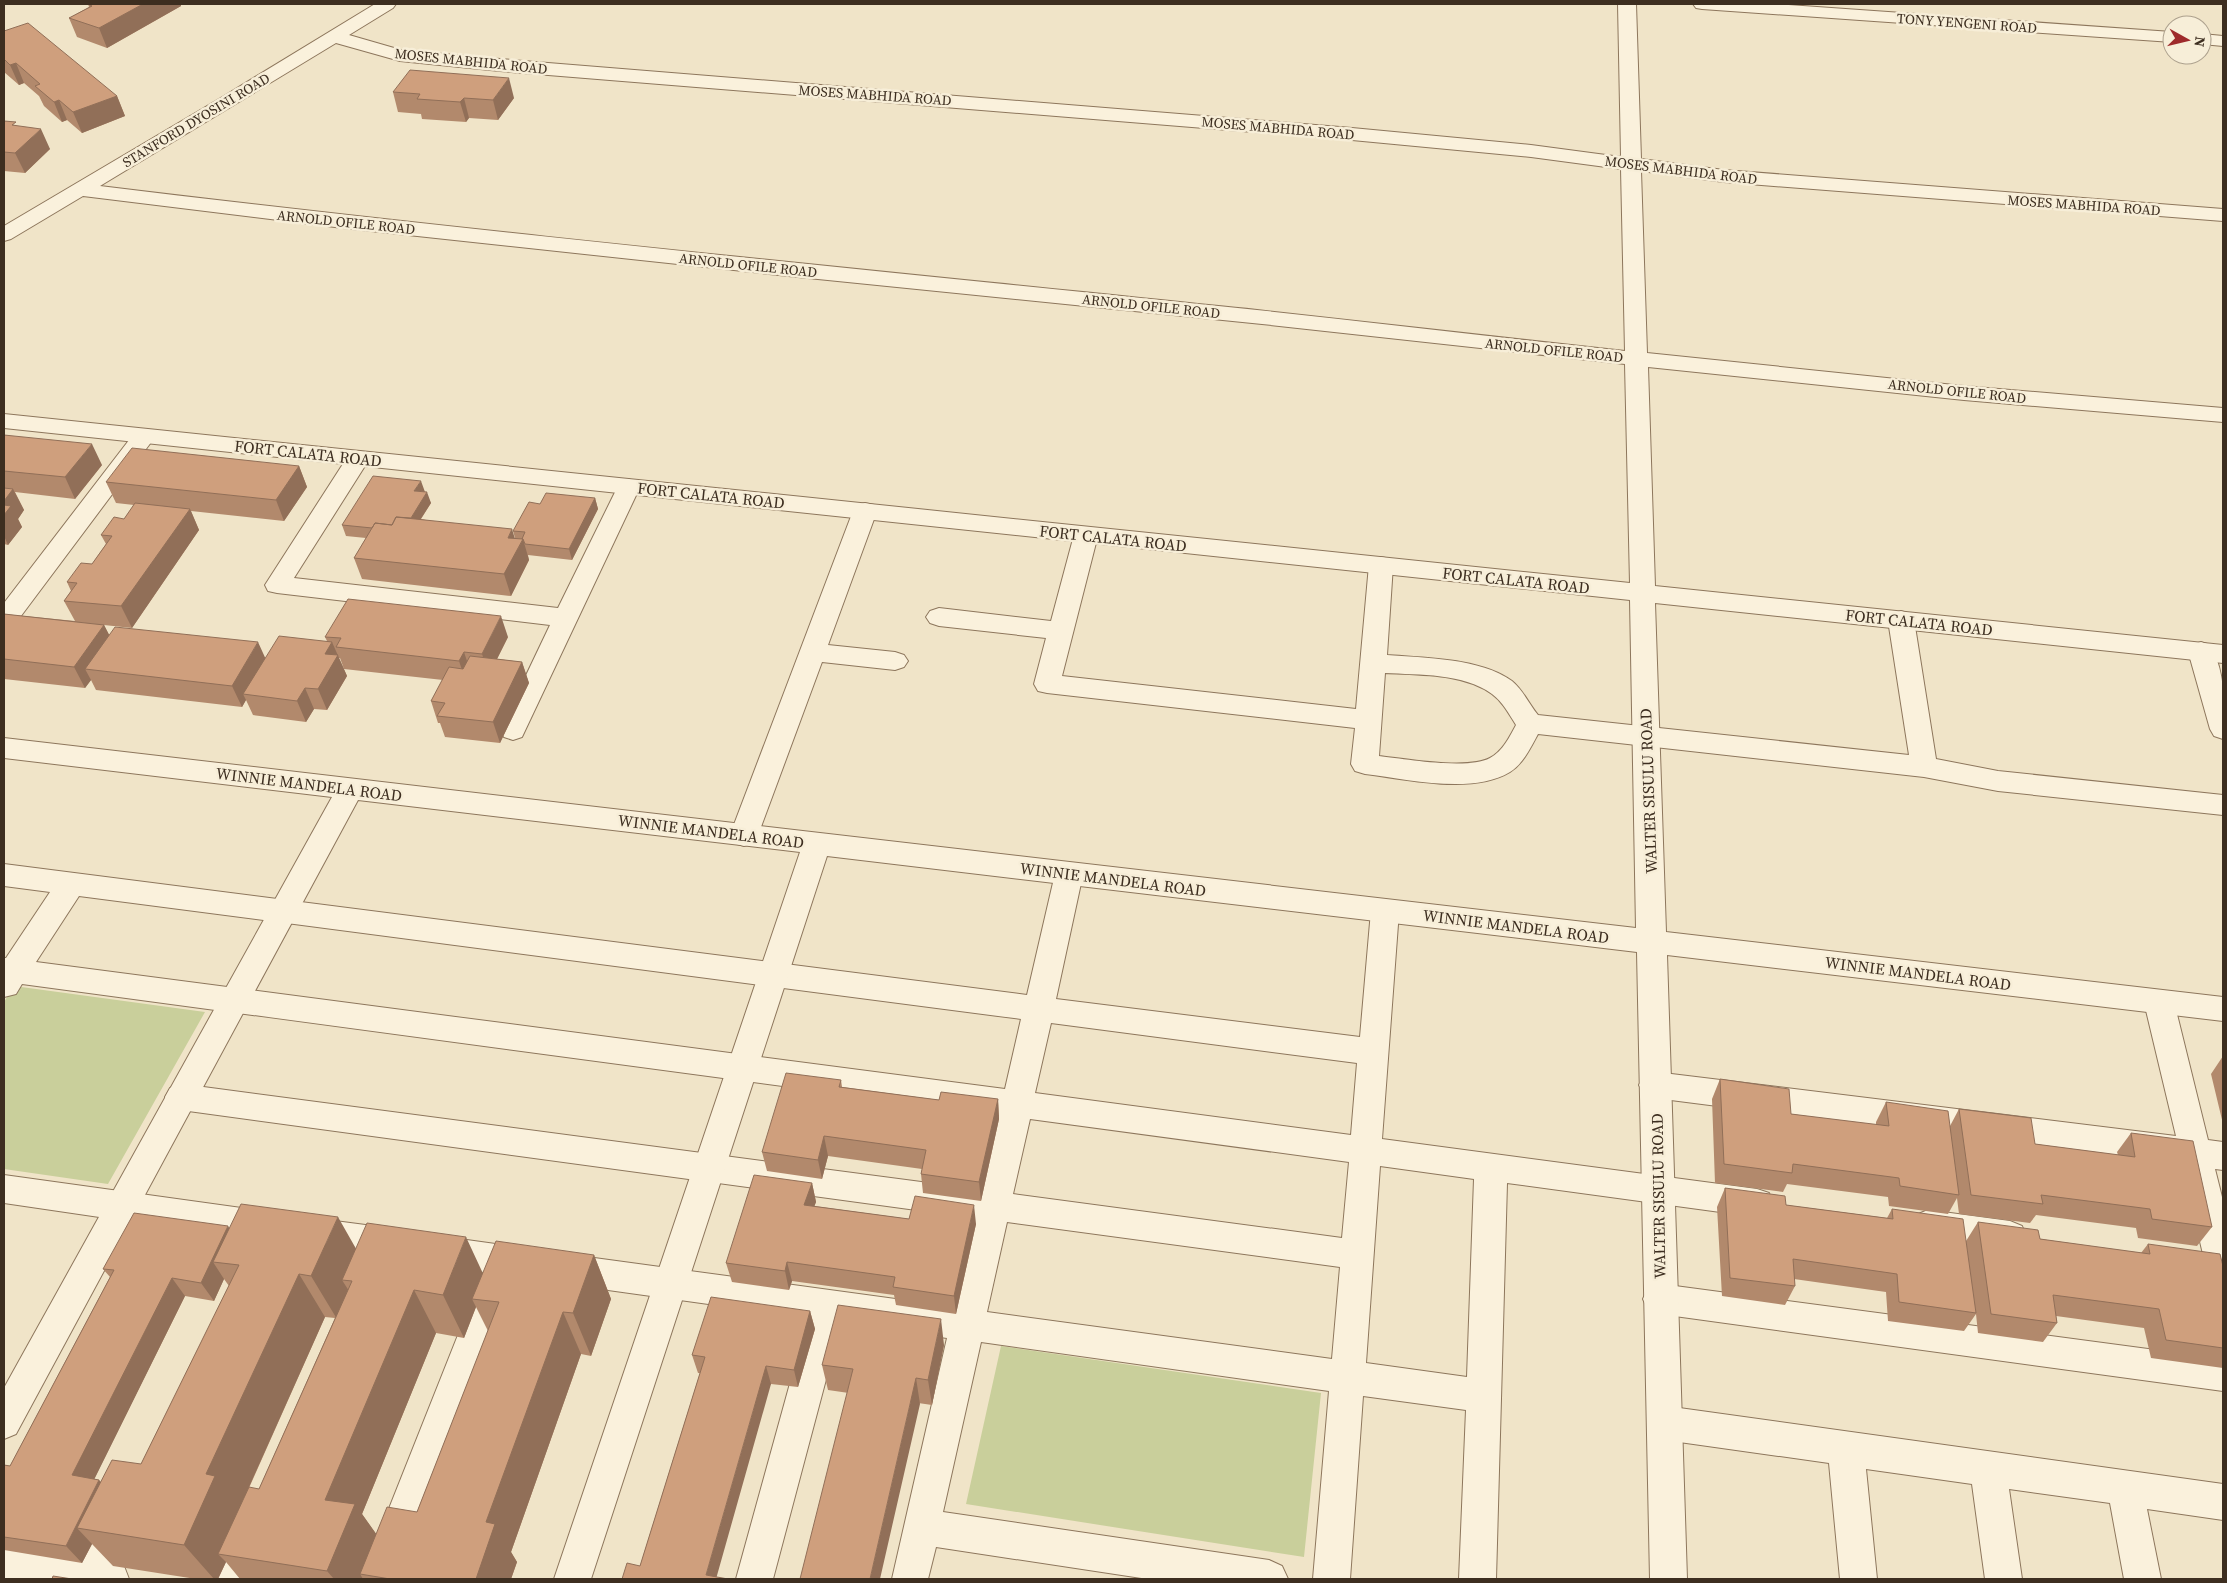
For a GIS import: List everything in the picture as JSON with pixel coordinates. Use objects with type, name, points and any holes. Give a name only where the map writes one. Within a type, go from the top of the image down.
[{"type":"street","name":"STANFORD DYOSINI ROAD","points":[[4,235],[387,4]]},
{"type":"street","name":"WALTER SISULU ROAD","points":[[1627,4],[1668,1579]]},
{"type":"street","name":"TONY YENGENI ROAD","points":[[1702,4],[2162,36]]},
{"type":"street","name":"MOSES MABHIDA ROAD","points":[[335,37],[400,55],[719,83],[1343,133],[1531,151],[1724,176],[2223,215]]},
{"type":"street","name":"ARNOLD OFILE ROAD","points":[[80,190],[535,243],[911,281],[1131,306],[1262,317],[2034,400],[2223,415]]},
{"type":"street","name":"FORT CALATA ROAD","points":[[4,421],[2212,653]]},
{"type":"street","points":[[6,618],[144,436]]},
{"type":"street","points":[[358,458],[277,585],[567,618]]},
{"type":"street","points":[[514,730],[628,486]]},
{"type":"street","points":[[744,835],[814,652],[865,511]]},
{"type":"street","points":[[1086,535],[1047,684],[1368,720]]},
{"type":"street","points":[[1381,566],[1365,764],[1476,773],[1501,764],[1518,746],[1530,724]]},
{"type":"street","points":[[939,617],[1060,631]]},
{"type":"street","points":[[1901,620],[1924,767]]},
{"type":"street","points":[[814,652],[895,661]]},
{"type":"street","points":[[2212,653],[2223,729]]},
{"type":"street","points":[[1373,662],[1460,672],[1478,676],[1502,688],[1530,724],[1924,767],[1998,781],[2223,804]]},
{"type":"street","name":"WINNIE MANDELA ROAD","points":[[4,748],[2223,1009]]},
{"type":"street","points":[[4,1422],[350,789]]},
{"type":"street","points":[[572,1579],[817,844]]},
{"type":"street","points":[[910,1579],[1069,874]]},
{"type":"street","points":[[4,875],[1374,1052]]},
{"type":"street","points":[[71,884],[7,976],[235,999],[1783,1206]]},
{"type":"street","points":[[1331,1579],[1385,911]]},
{"type":"street","points":[[2158,1002],[2209,1154],[2216,1265]]},
{"type":"street","points":[[1655,1085],[1944,1136],[2209,1154]]},
{"type":"street","points":[[181,1097],[1358,1255]]},
{"type":"street","points":[[1478,1579],[1490,1167]]},
{"type":"street","points":[[4,1189],[122,1206],[252,1239],[374,1256],[504,1260],[1482,1396]]},
{"type":"street","points":[[1899,1222],[2036,1240]]},
{"type":"street","points":[[379,1579],[504,1260]]},
{"type":"street","points":[[1660,1298],[1971,1327],[2223,1375]]},
{"type":"street","points":[[754,1579],[828,1306]]},
{"type":"street","points":[[1665,1423],[2223,1502]]},
{"type":"street","points":[[1846,1448],[1858,1579]]},
{"type":"street","points":[[1988,1469],[2003,1579]]},
{"type":"street","points":[[2125,1488],[2142,1579]]},
{"type":"street","points":[[4,1562],[95,1578],[127,1494]]},
{"type":"street","points":[[231,1579],[263,1506]]},
{"type":"street","points":[[922,1527],[1269,1579]]},
{"type":"green space","points":[[14,986],[205,1012],[108,1184],[4,1169],[4,1002]]},
{"type":"green space","points":[[1001,1346],[1321,1393],[1304,1557],[966,1504]]},
{"type":"building","points":[[88,4],[143,4],[99,28],[69,18],[92,6]]},
{"type":"building","points":[[28,23],[117,96],[73,112],[59,100],[54,102],[35,86],[40,84],[16,63],[10,65],[4,59],[4,31]]},
{"type":"building","points":[[410,70],[509,78],[493,100],[464,98],[460,102],[417,99],[420,94],[393,92]]},
{"type":"building","points":[[4,121],[16,122],[12,125],[41,129],[15,153],[4,152]]},
{"type":"building","points":[[4,435],[92,444],[65,477],[4,471]]},
{"type":"building","points":[[132,448],[299,466],[276,500],[106,482]]},
{"type":"building","points":[[373,476],[421,481],[414,491],[427,492],[411,518],[396,517],[392,525],[375,523],[372,528],[342,525]]},
{"type":"building","points":[[4,488],[13,489],[4,501]]},
{"type":"building","points":[[546,493],[595,498],[569,549],[525,544],[522,539],[525,532],[513,531],[529,502],[540,504]]},
{"type":"building","points":[[135,503],[190,509],[121,606],[64,601],[77,583],[67,582],[81,563],[92,564],[112,536],[101,535],[114,517],[124,519]]},
{"type":"building","points":[[4,505],[11,506],[4,515]]},
{"type":"building","points":[[396,517],[512,529],[508,538],[523,539],[504,574],[354,558],[375,523],[392,525]]},
{"type":"building","points":[[348,599],[501,616],[482,654],[464,652],[459,661],[336,647],[341,638],[325,637]]},
{"type":"building","points":[[4,614],[104,625],[74,667],[4,659]]},
{"type":"building","points":[[115,627],[258,642],[232,686],[85,669]]},
{"type":"building","points":[[279,636],[332,642],[325,654],[338,655],[318,689],[305,688],[297,701],[243,694]]},
{"type":"building","points":[[470,656],[522,662],[493,722],[437,716],[445,703],[431,701],[449,667],[463,669]]},
{"type":"building","points":[[786,1073],[841,1080],[839,1087],[939,1100],[941,1092],[998,1099],[979,1182],[921,1174],[926,1150],[824,1136],[818,1160],[762,1152]]},
{"type":"building","points":[[1720,1079],[1789,1089],[1791,1114],[1889,1126],[1886,1102],[1948,1111],[1959,1195],[1900,1186],[1899,1178],[1793,1164],[1792,1173],[1724,1164]]},
{"type":"building","points":[[1959,1109],[2031,1118],[2035,1144],[2135,1157],[2131,1133],[2193,1141],[2212,1227],[2152,1219],[2150,1209],[2041,1195],[2043,1204],[1971,1195]]},
{"type":"building","points":[[754,1175],[812,1183],[804,1205],[909,1219],[915,1196],[974,1205],[954,1296],[893,1287],[895,1277],[787,1262],[785,1271],[726,1263]]},
{"type":"building","points":[[1725,1188],[1785,1196],[1786,1205],[1893,1219],[1892,1209],[1963,1219],[1976,1313],[1899,1302],[1897,1274],[1793,1259],[1795,1286],[1730,1278]]},
{"type":"building","points":[[241,1204],[338,1217],[311,1276],[299,1274],[206,1474],[215,1476],[184,1545],[77,1528],[112,1460],[141,1464],[239,1265],[213,1262]]},
{"type":"building","points":[[134,1213],[228,1226],[201,1283],[172,1278],[72,1475],[99,1480],[66,1546],[4,1537],[4,1465],[10,1466],[114,1270],[103,1269]]},
{"type":"building","points":[[1978,1222],[2038,1230],[2040,1239],[2150,1254],[2148,1244],[2220,1254],[2223,1266],[2223,1348],[2166,1340],[2159,1309],[2053,1295],[2057,1323],[1991,1314]]},
{"type":"building","points":[[367,1223],[466,1237],[443,1295],[414,1290],[325,1500],[355,1504],[327,1571],[218,1554],[249,1487],[259,1489],[352,1281],[342,1280]]},
{"type":"building","points":[[496,1241],[594,1255],[573,1313],[563,1312],[486,1522],[495,1524],[476,1579],[390,1579],[360,1574],[387,1507],[417,1512],[499,1302],[472,1299]]},
{"type":"building","points":[[711,1297],[810,1311],[794,1370],[766,1366],[706,1575],[728,1579],[622,1579],[627,1563],[640,1566],[705,1357],[692,1355]]},
{"type":"building","points":[[838,1305],[941,1319],[928,1380],[916,1378],[870,1579],[800,1579],[853,1369],[822,1365]]},
{"type":"building","points":[[53,1576],[72,1579],[52,1579]]}]
